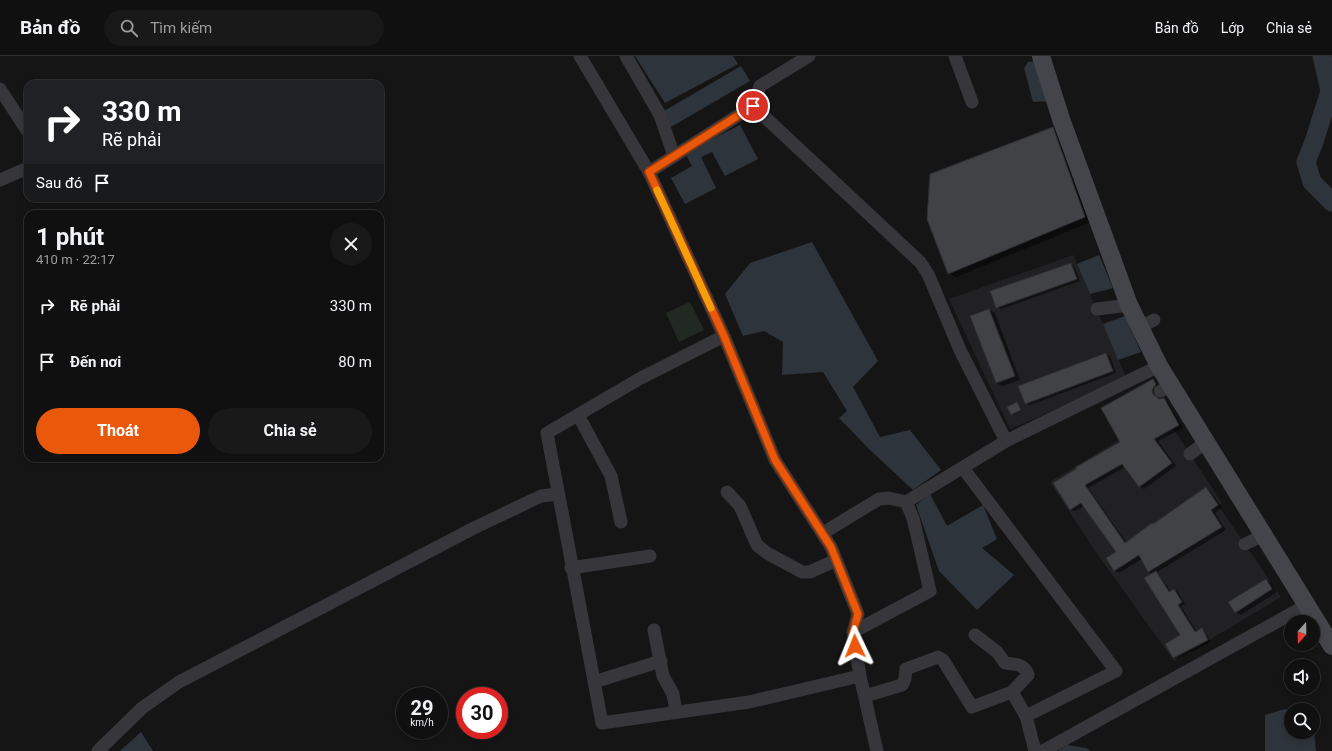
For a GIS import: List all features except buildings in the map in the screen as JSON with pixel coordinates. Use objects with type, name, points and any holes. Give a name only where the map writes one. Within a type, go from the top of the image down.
[{"type":"main road","points":[[1041,56],[1060,126],[1081,185],[1129,305],[1147,324],[1166,389],[1206,442],[1332,646]]},
{"type":"street","points":[[580,56],[649,172],[724,336],[775,460],[823,533],[836,560],[858,614],[853,632],[860,676],[878,751]]},
{"type":"street","points":[[626,56],[660,114],[674,156]]},
{"type":"street","points":[[649,172],[753,106],[760,86],[809,56]]},
{"type":"street","points":[[955,56],[972,102]]},
{"type":"street","points":[[0,89],[24,126]]},
{"type":"street","points":[[753,106],[920,262],[928,274],[960,350],[1006,441]]},
{"type":"street","points":[[0,180],[24,170]]},
{"type":"street","points":[[1096,309],[1129,305]]},
{"type":"street","points":[[724,336],[639,379],[547,433],[571,568],[602,724],[749,702],[860,676]]},
{"type":"street","points":[[823,533],[879,499],[889,498],[906,502],[1006,441],[1159,366]]},
{"type":"street","points":[[578,415],[611,476],[621,522]]},
{"type":"street","points":[[1190,454],[1206,442]]},
{"type":"street","points":[[963,468],[1116,672],[1026,716]]},
{"type":"street","points":[[727,492],[740,506],[757,545],[767,553],[802,572],[810,572],[836,560]]},
{"type":"street","points":[[98,751],[142,708],[179,682],[474,528],[541,496],[558,494]]},
{"type":"street","points":[[853,632],[930,591],[913,518],[906,502]]},
{"type":"street","points":[[1245,544],[1264,535]]},
{"type":"street","points":[[571,568],[650,556]]},
{"type":"street","points":[[1043,751],[1307,605]]},
{"type":"street","points":[[654,630],[663,676],[673,694],[676,712]]},
{"type":"street","points":[[865,696],[902,685],[905,679],[906,669],[932,657],[938,657],[943,660],[972,708],[1012,692],[1028,675],[1027,670],[1022,666],[1005,663],[997,652],[975,635]]},
{"type":"street","points":[[594,682],[661,661]]},
{"type":"street","points":[[1012,692],[1026,716],[1035,751]]},
{"type":"shaded area","points":[[635,56],[733,56],[738,64],[665,103]]},
{"type":"shaded area","points":[[1037,61],[1050,101],[1033,102],[1024,68],[1028,62]]},
{"type":"shaded area","points":[[741,66],[750,81],[671,127],[664,111]]},
{"type":"shaded area","points":[[740,125],[758,159],[725,176],[712,152],[701,157],[716,188],[685,204],[671,178],[692,166],[685,153]]},
{"type":"shaded area","points":[[812,242],[878,361],[853,387],[880,437],[910,430],[941,470],[913,490],[869,449],[839,418],[847,411],[823,372],[782,375],[783,342],[764,331],[743,336],[725,294],[750,263]]},
{"type":"shaded area","points":[[1073,255],[1127,379],[1010,429],[949,299]]},
{"type":"shaded area","points":[[1099,255],[1113,288],[1090,294],[1077,264]]},
{"type":"shaded area","points":[[690,302],[704,330],[679,342],[666,313]]},
{"type":"shaded area","points":[[1125,316],[1141,352],[1118,360],[1103,324]]},
{"type":"shaded area","points":[[1173,428],[1222,503],[1218,505],[1281,597],[1174,661],[1093,548],[1050,482],[1119,440],[1127,454]]},
{"type":"shaded area","points":[[930,494],[947,526],[983,505],[997,539],[982,548],[1014,575],[977,610],[939,571],[916,505]]},
{"type":"shaded area","points":[[1284,709],[1284,739],[1315,739],[1316,751],[1265,751],[1265,715]]},
{"type":"shaded area","points":[[141,732],[153,751],[120,751]]},
{"type":"shaded area","points":[[1067,745],[1086,748],[1091,751],[1058,751]]},
{"type":"waterway","points":[[1322,56],[1330,91],[1306,162],[1312,182],[1332,202]]},
{"type":"slow traffic","points":[[657,190],[711,308]]},
{"type":"route","points":[[753,106],[649,172],[724,336],[775,460],[831,547],[858,614],[853,632],[855,646]]}]
